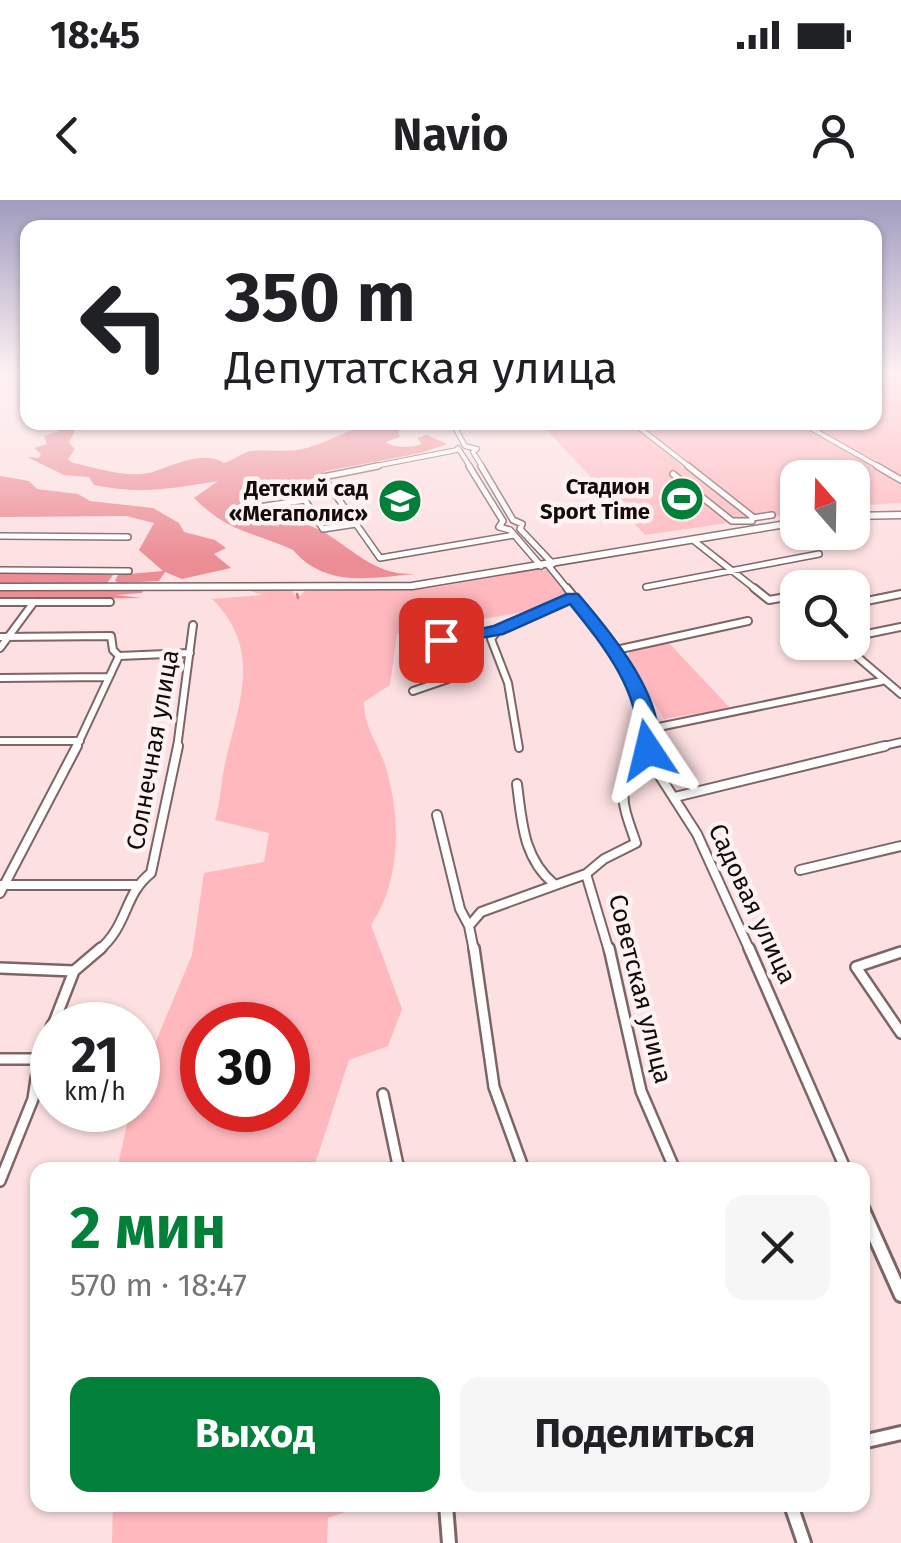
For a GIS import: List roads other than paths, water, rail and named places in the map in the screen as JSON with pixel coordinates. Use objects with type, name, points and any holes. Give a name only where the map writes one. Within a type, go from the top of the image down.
[{"type":"main road","points":[[870,516],[901,515]]},
{"type":"main road","points":[[0,587],[395,587],[780,525]]},
{"type":"street","points":[[458,435],[503,521]]},
{"type":"street","points":[[648,435],[760,528]]},
{"type":"street","points":[[822,435],[901,480]]},
{"type":"street","points":[[513,520],[473,452],[465,450],[324,475],[380,558],[512,533],[522,524],[513,520],[503,521],[499,526],[512,533],[547,565]]},
{"type":"street","points":[[673,474],[732,521],[772,515]]},
{"type":"street","points":[[259,507],[305,500],[323,529],[356,524]]},
{"type":"street","points":[[468,926],[482,912],[586,874],[636,842],[621,798],[621,781],[648,750],[649,729],[616,650],[520,529]]},
{"type":"street","points":[[0,536],[128,537]]},
{"type":"street","points":[[692,540],[769,600],[780,598]]},
{"type":"street","points":[[646,587],[819,554]]},
{"type":"street","points":[[0,570],[129,571]]},
{"type":"street","points":[[870,600],[901,594]]},
{"type":"street","points":[[414,691],[448,679],[436,644],[441,640],[498,630],[573,597]]},
{"type":"street","points":[[0,602],[110,602]]},
{"type":"street","points":[[0,648],[4,637],[34,602]]},
{"type":"street","points":[[616,650],[748,621]]},
{"type":"street","name":"Солнечная улица","points":[[62,1002],[74,971],[121,928],[136,885],[152,873],[194,625]]},
{"type":"street","points":[[870,634],[901,627]]},
{"type":"street","points":[[498,630],[491,639],[508,683],[519,749]]},
{"type":"street","points":[[4,637],[111,636],[113,650],[120,656],[190,653]]},
{"type":"street","points":[[120,656],[80,741],[1,888],[136,885]]},
{"type":"street","points":[[859,660],[901,694]]},
{"type":"street","points":[[0,678],[109,677]]},
{"type":"street","points":[[649,729],[882,681]]},
{"type":"street","points":[[0,740],[80,741]]},
{"type":"street","points":[[675,798],[901,742]]},
{"type":"street","name":"Садовая улица","points":[[648,750],[721,883],[843,1162]]},
{"type":"street","points":[[517,784],[526,844],[533,863],[540,875],[554,884]]},
{"type":"street","points":[[437,814],[482,985],[494,1087],[521,1162]]},
{"type":"street","points":[[800,870],[901,846]]},
{"type":"street","name":"Советская улица","points":[[586,874],[602,919],[641,1091],[671,1162]]},
{"type":"street","points":[[901,952],[858,964],[858,973],[901,1033]]},
{"type":"street","points":[[0,968],[74,971]]},
{"type":"street","points":[[0,1059],[30,1059]]},
{"type":"street","points":[[383,1094],[396,1162]]},
{"type":"street","name":"Солнечная улица","points":[[1,1177],[30,1106]]},
{"type":"street","points":[[870,1226],[901,1295]]},
{"type":"street","points":[[870,1440],[901,1433]]},
{"type":"street","points":[[447,1512],[449,1543]]},
{"type":"street","points":[[793,1512],[804,1543]]},
{"type":"waterway","points":[[297,594],[298,598]]},
{"type":"place","name":"Стадион Sport Time","points":[[682,499]]},
{"type":"place","name":"Детский сад «Мегаполис»","points":[[400,501]]}]
